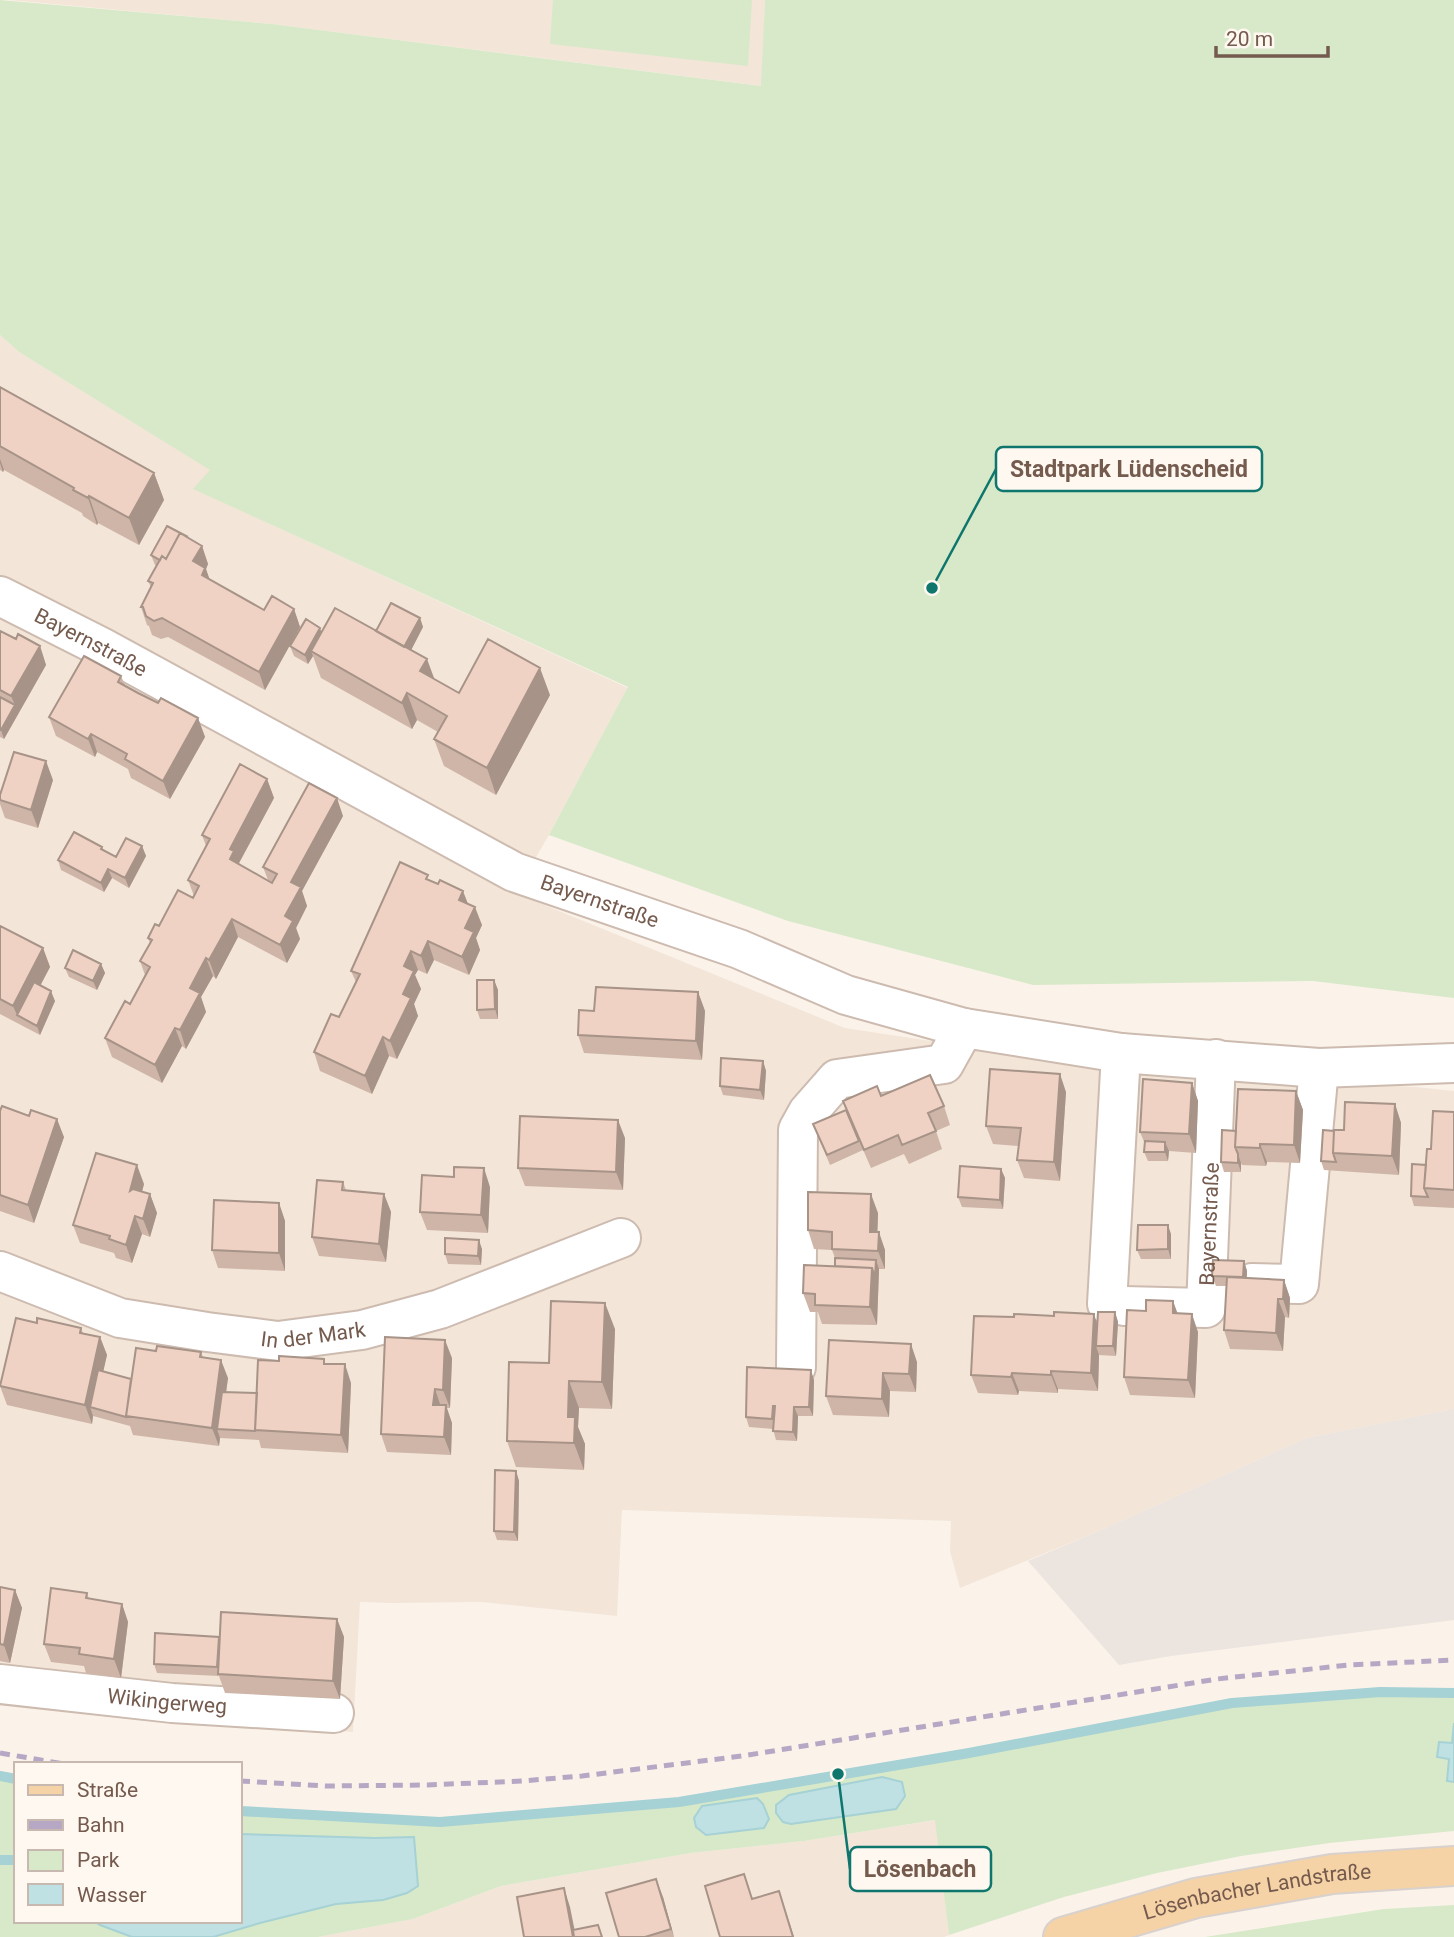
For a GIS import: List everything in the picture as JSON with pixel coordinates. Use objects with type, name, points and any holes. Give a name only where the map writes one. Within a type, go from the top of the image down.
[{"type":"main road","name":"Lösenbacher Landstraße","points":[[1063,1937],[1196,1898],[1332,1874],[1454,1866]]},
{"type":"street","name":"Bayernstraße","points":[[0,596],[259,721],[514,872],[739,949],[846,995],[964,1028],[1121,1053],[1319,1068],[1454,1063]]},
{"type":"street","points":[[796,1367],[798,1130],[808,1111],[837,1079],[944,1064],[964,1028]]},
{"type":"street","name":"Bayernstraße","points":[[1121,1053],[1115,1305],[1206,1308],[1216,1059]]},
{"type":"street","points":[[1252,1283],[1299,1284],[1319,1068]]},
{"type":"street","name":"In der Mark","points":[[0,1271],[120,1318],[278,1341],[362,1330],[440,1309],[621,1238]]},
{"type":"street","name":"Wikingerweg","points":[[0,1684],[172,1703],[334,1713]]},
{"type":"shaded area","points":[[9,0],[765,0],[762,86],[272,24]]},
{"type":"shaded area","points":[[0,335],[19,352],[211,470],[194,489],[628,688],[515,893],[845,1028],[1142,1073],[1454,1091],[1454,1409],[1307,1438],[1104,1529],[960,1588],[950,1551],[951,1521],[622,1510],[617,1616],[482,1602],[360,1602],[353,1732],[128,1717],[0,1699]]},
{"type":"shaded area","points":[[1454,1409],[1454,1620],[1119,1665],[1028,1561],[1307,1438]]},
{"type":"shaded area","points":[[936,1820],[949,1935],[944,1937],[318,1937],[413,1919],[501,1886],[691,1853],[804,1841]]},
{"type":"green space","points":[[0,0],[272,24],[761,86],[765,0],[1454,0],[1454,998],[1313,981],[1033,985],[788,921],[549,835],[628,687],[193,489],[210,470],[19,352],[0,335]]},
{"type":"green space","points":[[553,0],[752,0],[748,66],[550,44]]},
{"type":"green space","points":[[1380,1692],[1454,1693],[1454,1831],[1329,1843],[1241,1856],[1157,1873],[1064,1897],[949,1935],[935,1820],[804,1841],[691,1853],[501,1886],[413,1919],[318,1937],[0,1937],[0,1776],[14,1779],[14,1923],[242,1923],[242,1811],[440,1822],[679,1802],[1232,1703]]},
{"type":"green space","points":[[1454,1905],[1454,1937],[1205,1937],[1384,1909]]},
{"type":"water","points":[[1454,1723],[1454,1782],[1447,1781],[1449,1759],[1437,1757],[1439,1742],[1452,1743]]},
{"type":"water","points":[[882,1777],[902,1782],[905,1796],[896,1809],[791,1824],[783,1822],[776,1813],[776,1805],[789,1795]]},
{"type":"water","points":[[757,1798],[763,1804],[769,1819],[764,1828],[706,1835],[696,1827],[694,1818],[702,1806]]},
{"type":"water","points":[[242,1834],[414,1837],[418,1886],[407,1893],[383,1900],[336,1904],[213,1937],[132,1937],[97,1923],[242,1923]]},
{"type":"building","points":[[0,387],[154,473],[129,518],[73,490],[74,488],[0,446]]},
{"type":"building","points":[[167,526],[188,537],[180,533],[166,559],[162,556],[160,560],[151,555]]},
{"type":"building","points":[[180,533],[202,546],[193,561],[205,568],[202,575],[264,610],[272,596],[294,609],[259,672],[162,618],[154,621],[146,616],[141,607],[153,583],[148,581],[162,556],[166,559]]},
{"type":"building","points":[[391,603],[420,618],[404,647],[376,631]]},
{"type":"building","points":[[335,608],[427,659],[420,671],[459,693],[488,639],[540,668],[487,768],[434,739],[447,716],[407,693],[402,703],[311,651]]},
{"type":"building","points":[[306,619],[320,628],[305,655],[290,646]]},
{"type":"building","points":[[0,631],[16,639],[18,634],[40,646],[11,696],[0,690]]},
{"type":"building","points":[[84,656],[121,676],[118,682],[138,693],[158,703],[161,698],[198,718],[163,781],[125,759],[127,754],[91,734],[88,739],[49,717]]},
{"type":"building","points":[[0,697],[15,705],[1,730],[0,730]]},
{"type":"building","points":[[14,752],[46,761],[31,810],[0,800]]},
{"type":"building","points":[[240,764],[267,779],[230,849],[234,851],[230,859],[272,883],[277,874],[263,867],[309,783],[337,798],[291,882],[301,887],[285,916],[293,921],[280,945],[232,919],[190,988],[200,993],[180,1030],[175,1028],[155,1065],[105,1038],[125,1001],[130,1004],[150,967],[140,961],[152,940],[148,938],[155,924],[159,926],[178,890],[193,898],[199,886],[188,880],[210,839],[202,835]]},
{"type":"building","points":[[74,832],[116,857],[126,838],[142,846],[125,878],[108,869],[101,883],[58,860]]},
{"type":"building","points":[[400,862],[428,875],[426,879],[438,884],[440,880],[463,891],[459,900],[475,907],[465,928],[474,932],[462,957],[428,941],[421,956],[411,951],[404,966],[414,971],[403,994],[411,998],[390,1041],[383,1037],[365,1076],[314,1052],[331,1014],[339,1017],[360,974],[351,971]]},
{"type":"building","points":[[0,926],[43,948],[13,1006],[0,999]]},
{"type":"building","points":[[73,950],[101,964],[93,981],[65,968]]},
{"type":"building","points":[[477,980],[494,980],[495,1009],[477,1010]]},
{"type":"building","points":[[34,982],[51,991],[37,1026],[17,1015]]},
{"type":"building","points":[[596,987],[698,992],[696,1041],[578,1035],[579,1010],[594,1011]]},
{"type":"building","points":[[721,1058],[763,1061],[760,1090],[720,1086]]},
{"type":"building","points":[[990,1069],[1060,1074],[1054,1162],[1017,1160],[1021,1128],[986,1126]]},
{"type":"building","points":[[930,1075],[944,1106],[928,1113],[936,1131],[902,1145],[898,1135],[864,1150],[843,1101],[877,1086],[881,1096]]},
{"type":"building","points":[[1143,1079],[1192,1083],[1189,1134],[1140,1132]]},
{"type":"building","points":[[1238,1089],[1296,1091],[1294,1145],[1260,1144],[1260,1148],[1235,1147]]},
{"type":"building","points":[[1345,1102],[1395,1104],[1392,1156],[1333,1153],[1334,1130],[1344,1130]]},
{"type":"building","points":[[2,1106],[29,1116],[31,1110],[57,1119],[28,1205],[0,1195]]},
{"type":"building","points":[[846,1110],[859,1141],[827,1155],[813,1124]]},
{"type":"building","points":[[1433,1111],[1454,1112],[1454,1190],[1424,1188],[1427,1149],[1431,1149]]},
{"type":"building","points":[[520,1116],[618,1120],[616,1172],[518,1168]]},
{"type":"building","points":[[1222,1130],[1236,1131],[1238,1163],[1221,1162]]},
{"type":"building","points":[[1323,1130],[1334,1131],[1333,1153],[1336,1162],[1321,1161]]},
{"type":"building","points":[[1145,1141],[1165,1142],[1165,1152],[1144,1152]]},
{"type":"building","points":[[96,1153],[137,1165],[130,1191],[133,1189],[150,1194],[143,1219],[135,1216],[126,1245],[109,1239],[110,1236],[73,1225]]},
{"type":"building","points":[[1412,1164],[1426,1165],[1424,1188],[1428,1197],[1411,1196]]},
{"type":"building","points":[[960,1166],[1001,1169],[1000,1200],[958,1197]]},
{"type":"building","points":[[454,1167],[484,1168],[481,1215],[420,1212],[422,1175],[454,1177]]},
{"type":"building","points":[[317,1180],[343,1182],[342,1190],[384,1194],[379,1244],[312,1237]]},
{"type":"building","points":[[808,1192],[871,1194],[870,1232],[879,1232],[878,1251],[832,1249],[832,1232],[808,1230]]},
{"type":"building","points":[[214,1200],[279,1203],[279,1253],[212,1250]]},
{"type":"building","points":[[1138,1225],[1168,1225],[1168,1249],[1137,1250]]},
{"type":"building","points":[[445,1238],[479,1240],[478,1256],[445,1254]]},
{"type":"building","points":[[835,1258],[876,1260],[875,1277],[872,1268],[835,1266]]},
{"type":"building","points":[[1213,1260],[1244,1261],[1243,1277],[1212,1276]]},
{"type":"building","points":[[804,1265],[872,1268],[870,1307],[815,1305],[815,1294],[803,1293]]},
{"type":"building","points":[[1227,1277],[1284,1280],[1283,1299],[1278,1299],[1276,1333],[1224,1330]]},
{"type":"building","points":[[1146,1300],[1173,1301],[1173,1313],[1192,1314],[1188,1380],[1124,1377],[1127,1310],[1146,1311]]},
{"type":"building","points":[[551,1301],[605,1303],[602,1382],[569,1381],[568,1417],[575,1417],[574,1443],[507,1441],[509,1362],[549,1363]]},
{"type":"building","points":[[1054,1312],[1094,1314],[1091,1373],[1051,1371],[1051,1375],[1012,1373],[1011,1377],[971,1375],[974,1316],[1054,1316]]},
{"type":"building","points":[[1098,1312],[1115,1312],[1113,1346],[1096,1346]]},
{"type":"building","points":[[16,1318],[37,1323],[37,1318],[81,1328],[80,1333],[100,1337],[85,1405],[0,1386]]},
{"type":"building","points":[[385,1337],[445,1340],[443,1390],[435,1389],[433,1405],[446,1405],[444,1437],[381,1434]]},
{"type":"building","points":[[829,1340],[911,1344],[909,1374],[883,1373],[882,1399],[826,1396]]},
{"type":"building","points":[[157,1346],[201,1352],[200,1357],[221,1360],[212,1428],[126,1416],[136,1348],[156,1351]]},
{"type":"building","points":[[279,1356],[324,1359],[324,1364],[345,1364],[341,1435],[255,1430],[258,1360],[279,1361]]},
{"type":"building","points":[[747,1367],[811,1370],[809,1407],[794,1407],[793,1432],[773,1431],[775,1406],[772,1419],[746,1417]]},
{"type":"building","points":[[98,1370],[131,1379],[126,1417],[90,1407]]},
{"type":"building","points":[[222,1392],[257,1393],[255,1431],[217,1429]]},
{"type":"building","points":[[495,1470],[516,1471],[514,1532],[494,1531]]},
{"type":"building","points":[[0,1587],[15,1590],[4,1645],[0,1644]]},
{"type":"building","points":[[51,1588],[87,1593],[86,1598],[122,1604],[114,1659],[79,1654],[80,1648],[44,1644]]},
{"type":"building","points":[[221,1612],[337,1619],[333,1681],[218,1674]]},
{"type":"building","points":[[155,1633],[219,1637],[217,1667],[154,1664]]},
{"type":"building","points":[[744,1874],[752,1899],[779,1891],[793,1937],[720,1937],[705,1886]]},
{"type":"building","points":[[656,1879],[671,1929],[645,1937],[619,1937],[606,1893]]},
{"type":"building","points":[[564,1888],[573,1937],[524,1937],[517,1897]]},
{"type":"building","points":[[598,1925],[602,1937],[574,1937],[573,1930]]},
{"type":"waterway","points":[[242,1811],[440,1822],[679,1802],[969,1753],[1232,1703],[1380,1692],[1454,1693]]},
{"type":"waterway","points":[[0,1776],[14,1779]]},
{"type":"waterway","points":[[0,1860],[14,1860]]},
{"type":"railway","points":[[242,1781],[325,1786],[427,1785],[582,1776],[742,1756],[1217,1679],[1349,1665],[1454,1660]]},
{"type":"railway","points":[[0,1753],[52,1762]]},
{"type":"place","name":"Stadtpark Lüdenscheid","points":[[932,588]]},
{"type":"place","name":"Lösenbach","points":[[838,1774]]}]
